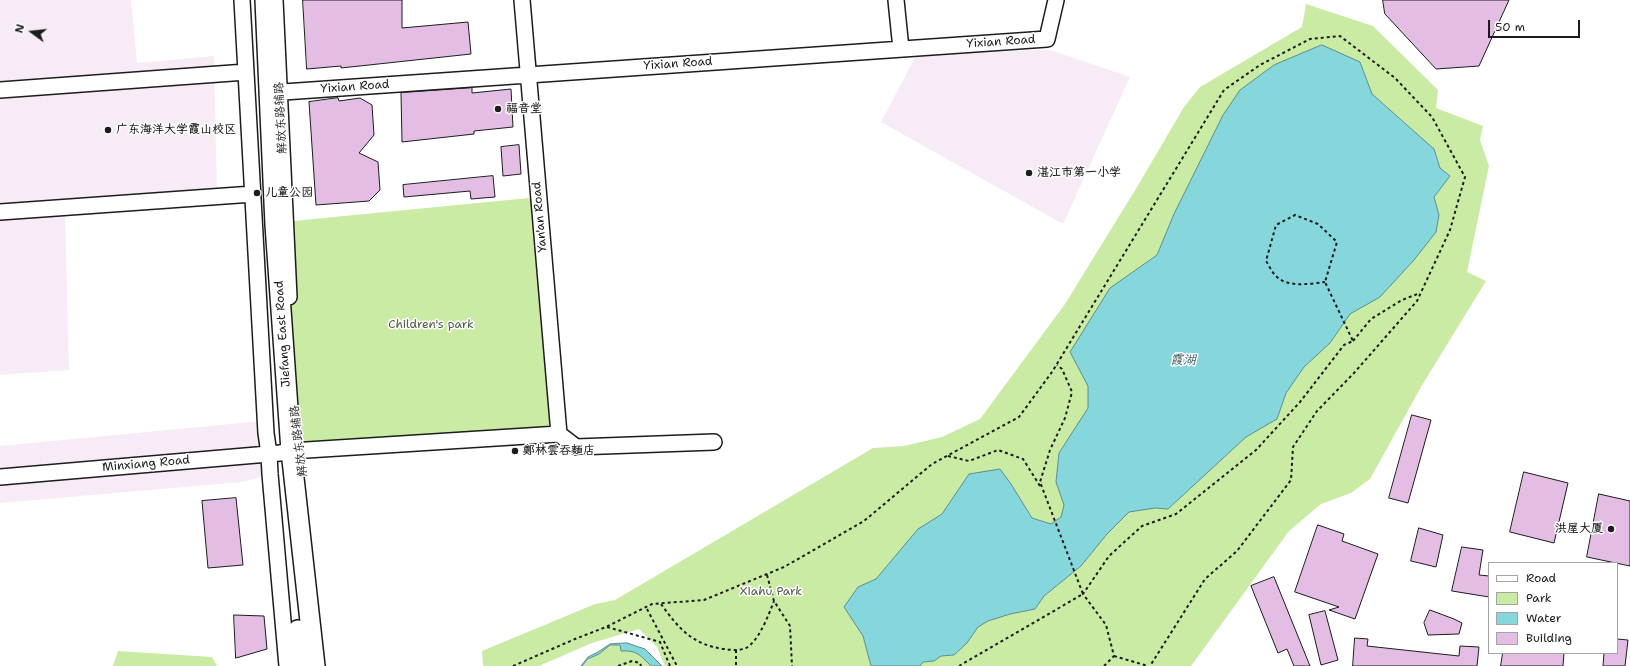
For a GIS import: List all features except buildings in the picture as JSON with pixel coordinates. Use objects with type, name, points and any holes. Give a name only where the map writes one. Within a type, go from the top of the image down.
[{"type":"main road","name":"Jiefang East Road","points":[[257,0],[280,452],[302,666]]},
{"type":"main road","name":"Jiefang East Road","points":[[265,0],[268,93],[276,225],[280,452],[315,666]]},
{"type":"street","points":[[242,0],[266,433],[280,452],[270,474],[287,666]]},
{"type":"street","name":"解放东路辅路","points":[[275,0],[294,399],[324,666]]},
{"type":"street","name":"Yan'an Road","points":[[522,0],[559,434]]},
{"type":"street","points":[[896,0],[901,49]]},
{"type":"street","name":"Yixian Road","points":[[268,93],[1047,39],[1056,0]]},
{"type":"street","points":[[0,90],[246,72]]},
{"type":"street","points":[[0,212],[253,194]]},
{"type":"street","points":[[559,434],[576,448],[714,442]]},
{"type":"street","name":"Minxiang Road","points":[[0,476],[280,452],[559,434]]},
{"type":"path","points":[[514,666],[575,638],[606,627],[652,604],[704,600],[784,567],[864,521],[932,464],[1019,417],[1057,364],[1224,90],[1260,65],[1310,39],[1340,36],[1395,78],[1432,117],[1465,177],[1450,230],[1417,301],[1354,373],[1317,411],[1293,448],[1291,480],[1237,551],[1205,579],[1149,666],[1114,656]]},
{"type":"path","points":[[1324,282],[1304,284],[1286,282],[1275,276],[1266,261],[1276,225],[1295,215],[1318,224],[1337,242],[1324,282],[1353,341]]},
{"type":"path","points":[[959,666],[1083,594],[1109,556],[1142,526],[1176,514],[1256,450],[1300,402],[1344,345],[1353,341],[1371,319],[1402,300],[1420,293]]},
{"type":"path","points":[[1057,364],[1062,369],[1072,392],[1065,418],[1050,450],[1040,482],[1083,594],[1106,625],[1114,656]]},
{"type":"path","points":[[947,456],[969,461],[998,450],[1023,459],[1042,489]]},
{"type":"path","points":[[767,574],[774,601],[790,626],[792,666]]},
{"type":"path","points":[[662,604],[677,626],[696,641],[716,648],[736,650],[746,647],[757,636],[774,601]]},
{"type":"path","points":[[648,610],[677,666]]},
{"type":"path","points":[[606,627],[660,642],[670,666]]},
{"type":"path","points":[[736,650],[736,666]]},
{"type":"path","points":[[1104,666],[1114,656]]},
{"type":"path","points":[[618,666],[632,660],[640,662],[642,666]]},
{"type":"shaded area","name":"广东海洋大学霞山校区","points":[[0,0],[131,0],[137,63],[214,56],[217,196],[65,214],[69,370],[0,375]]},
{"type":"shaded area","name":"湛江市第一小学","points":[[1050,50],[1130,77],[1063,224],[881,122],[918,52]]},
{"type":"shaded area","points":[[262,421],[270,474],[242,482],[0,503],[0,446]]},
{"type":"green space","name":"Xiahu Park","points":[[1306,4],[1373,26],[1438,90],[1436,108],[1483,126],[1480,140],[1489,166],[1467,272],[1486,281],[1421,387],[1370,479],[1351,493],[1321,504],[1289,531],[1191,666],[920,666],[923,662],[934,661],[941,656],[954,655],[967,643],[978,627],[988,621],[1010,614],[1035,609],[1044,596],[1081,566],[1107,534],[1129,512],[1155,508],[1168,509],[1246,437],[1277,419],[1286,393],[1304,367],[1330,343],[1350,314],[1380,297],[1414,260],[1436,232],[1439,215],[1434,197],[1450,176],[1440,168],[1434,149],[1372,94],[1360,62],[1223,115],[1174,214],[1157,255],[1129,275],[1070,352],[1088,386],[1088,408],[1059,453],[1056,482],[1064,505],[1061,517],[1051,524],[1032,518],[1011,484],[969,474],[942,514],[918,529],[876,579],[858,587],[844,607],[863,636],[871,666],[665,666],[657,647],[639,629],[592,643],[539,666],[483,666],[482,651],[595,604],[615,600],[873,448],[904,446],[942,437],[980,419],[1065,304],[1184,107],[1200,87],[1302,27]]},
{"type":"green space","name":"Children's park","points":[[539,197],[559,434],[291,451],[283,222]]},
{"type":"green space","points":[[610,645],[620,645],[621,651],[635,652],[651,666],[583,666],[592,657]]},
{"type":"green space","points":[[118,651],[212,657],[217,666],[113,666]]},
{"type":"water","name":"霞湖","points":[[1322,45],[1360,62],[1372,94],[1434,149],[1440,168],[1450,176],[1434,197],[1439,215],[1436,232],[1414,260],[1380,297],[1350,314],[1330,343],[1304,367],[1286,393],[1277,419],[1246,437],[1168,509],[1155,508],[1129,512],[1107,534],[1081,566],[1044,596],[1035,609],[1010,614],[988,621],[978,627],[967,643],[954,655],[941,656],[934,661],[923,662],[920,666],[871,666],[863,636],[844,607],[858,587],[876,579],[918,529],[942,514],[969,474],[1000,469],[1032,518],[1051,524],[1061,517],[1064,505],[1056,482],[1059,453],[1088,408],[1088,386],[1070,352],[1110,288],[1157,255],[1174,214],[1223,115],[1240,90],[1274,65]]},
{"type":"water","points":[[627,643],[645,649],[662,666],[651,666],[635,652],[621,651],[620,645],[610,645],[599,654],[588,659],[581,666],[588,657],[610,644]]},
{"type":"place","name":"福音堂","points":[[498,109]]},
{"type":"place","name":"广东海洋大学霞山校区","points":[[108,130]]},
{"type":"place","name":"湛江市第一小学","points":[[1029,173]]},
{"type":"place","name":"儿童公园","points":[[257,193]]},
{"type":"place","name":"鄭林雲吞麵店","points":[[515,451]]},
{"type":"place","name":"洪屋大厦","points":[[1611,529]]}]
